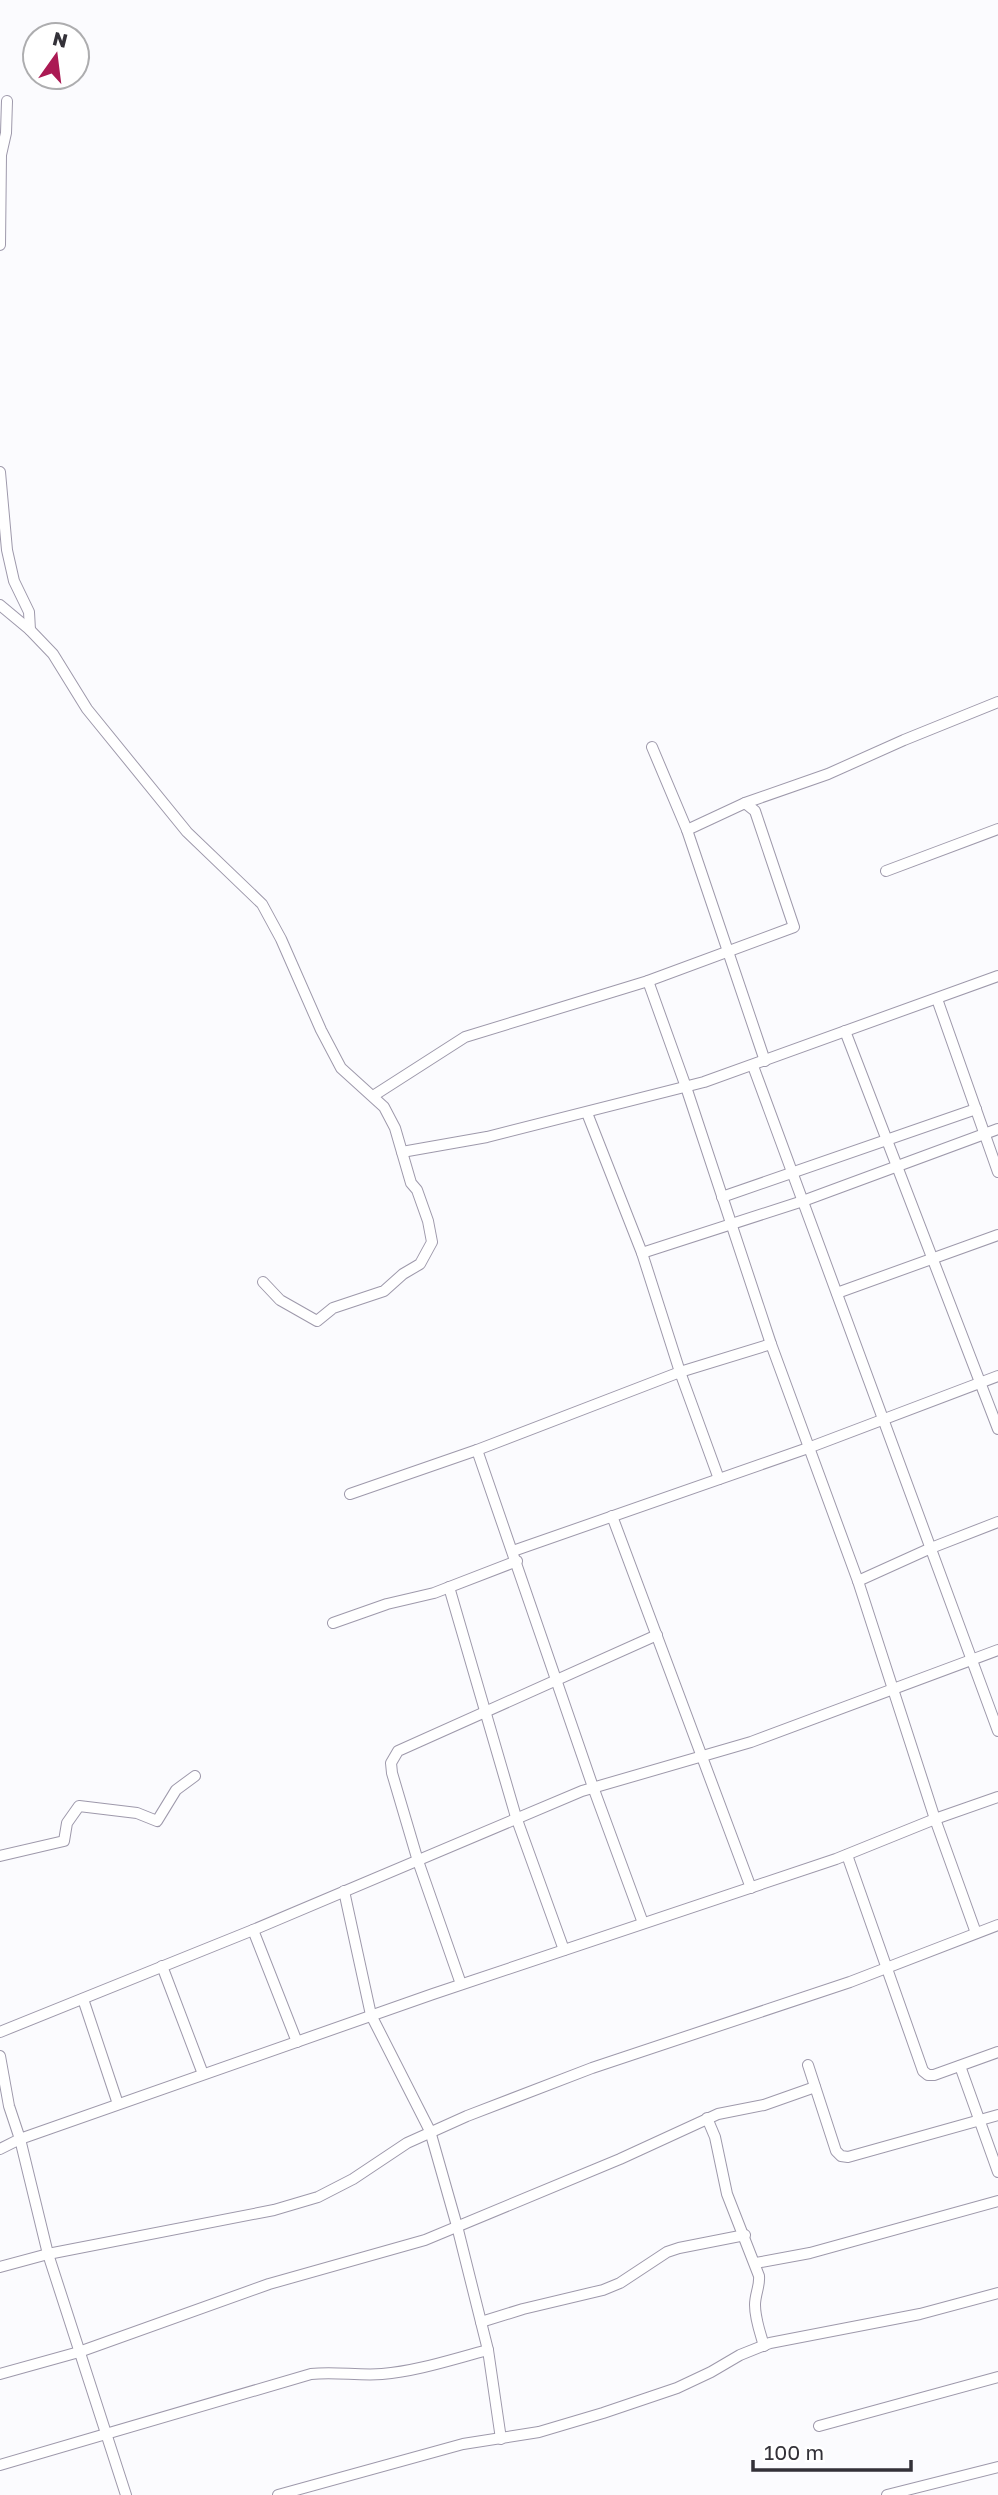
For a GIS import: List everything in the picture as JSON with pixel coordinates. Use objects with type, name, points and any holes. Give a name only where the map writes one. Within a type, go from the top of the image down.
[{"type":"street","points":[[0,245],[1,155],[6,133],[7,101]]},
{"type":"street","points":[[0,472],[7,550],[14,581],[29,612],[30,630]]},
{"type":"street","points":[[0,605],[53,654],[87,709],[187,832],[262,904],[341,1068],[384,1107],[395,1128],[411,1183],[428,1221],[432,1242],[420,1264],[403,1274],[384,1291],[333,1308],[317,1321],[280,1300],[263,1282]]},
{"type":"street","points":[[687,830],[745,803],[828,774],[998,702]]},
{"type":"street","points":[[652,747],[687,830],[765,1061]]},
{"type":"street","points":[[373,1096],[465,1037],[648,981],[791,930],[794,927],[755,811],[745,803]]},
{"type":"street","points":[[886,871],[998,829]]},
{"type":"street","points":[[402,1152],[487,1137],[686,1087],[753,1066],[998,976]]},
{"type":"street","points":[[648,981],[771,1344],[858,1581],[935,1819],[976,1933]]},
{"type":"street","points":[[937,999],[998,1172]]},
{"type":"street","points":[[845,1031],[998,1429]]},
{"type":"street","points":[[753,1066],[998,1731]]},
{"type":"street","points":[[722,1197],[976,1109]]},
{"type":"street","points":[[587,1113],[642,1254],[680,1372],[719,1479]]},
{"type":"street","points":[[642,1254],[803,1200],[998,1129]]},
{"type":"street","points":[[837,1293],[998,1235]]},
{"type":"street","points":[[350,1494],[477,1450],[680,1372],[771,1344]]},
{"type":"street","points":[[333,1623],[387,1604],[449,1587],[612,1516],[808,1448],[998,1376]]},
{"type":"street","points":[[477,1450],[593,1787],[643,1923]]},
{"type":"street","points":[[612,1516],[751,1888]]},
{"type":"street","points":[[858,1581],[998,1522]]},
{"type":"street","points":[[449,1587],[516,1817],[564,1950]]},
{"type":"street","points":[[461,1984],[418,1861],[391,1763],[398,1751],[657,1635]]},
{"type":"street","points":[[0,2032],[253,1930],[516,1817],[593,1787],[751,1742],[998,1650]]},
{"type":"street","points":[[0,1856],[64,1841],[67,1823],[79,1806],[137,1813],[157,1821],[176,1790],[195,1776]]},
{"type":"street","points":[[0,2149],[20,2139],[371,2015],[847,1855],[998,1797]]},
{"type":"street","points":[[847,1855],[923,2071],[934,2075],[998,2052]]},
{"type":"street","points":[[344,1891],[371,2015],[430,2131],[488,2350],[501,2440]]},
{"type":"street","points":[[0,2267],[274,2210],[318,2197],[353,2179],[430,2131],[592,2068],[850,1982],[998,1925]]},
{"type":"street","points":[[253,1930],[297,2042]]},
{"type":"street","points":[[162,1966],[204,2074]]},
{"type":"street","points":[[83,1999],[118,2104]]},
{"type":"street","points":[[0,2056],[9,2106],[20,2139],[48,2255],[126,2495]]},
{"type":"street","points":[[808,2065],[836,2151],[841,2156],[848,2157],[998,2115]]},
{"type":"street","points":[[960,2066],[998,2172]]},
{"type":"street","points":[[0,2374],[79,2352],[269,2284],[425,2240],[632,2154],[707,2118],[735,2109],[764,2105],[815,2087]]},
{"type":"street","points":[[707,2118],[715,2137],[727,2194],[756,2263],[760,2284],[755,2305],[764,2346]]},
{"type":"street","points":[[756,2263],[810,2253],[998,2201]]},
{"type":"street","points":[[481,2322],[603,2290],[620,2283],[667,2252],[679,2248],[745,2235]]},
{"type":"street","points":[[278,2495],[463,2444],[539,2432],[603,2413],[677,2388],[740,2355],[764,2346],[920,2314],[998,2293]]},
{"type":"street","points":[[0,2465],[311,2374],[381,2374],[488,2350]]},
{"type":"street","points":[[819,2426],[998,2377]]},
{"type":"street","points":[[887,2495],[998,2467]]}]
